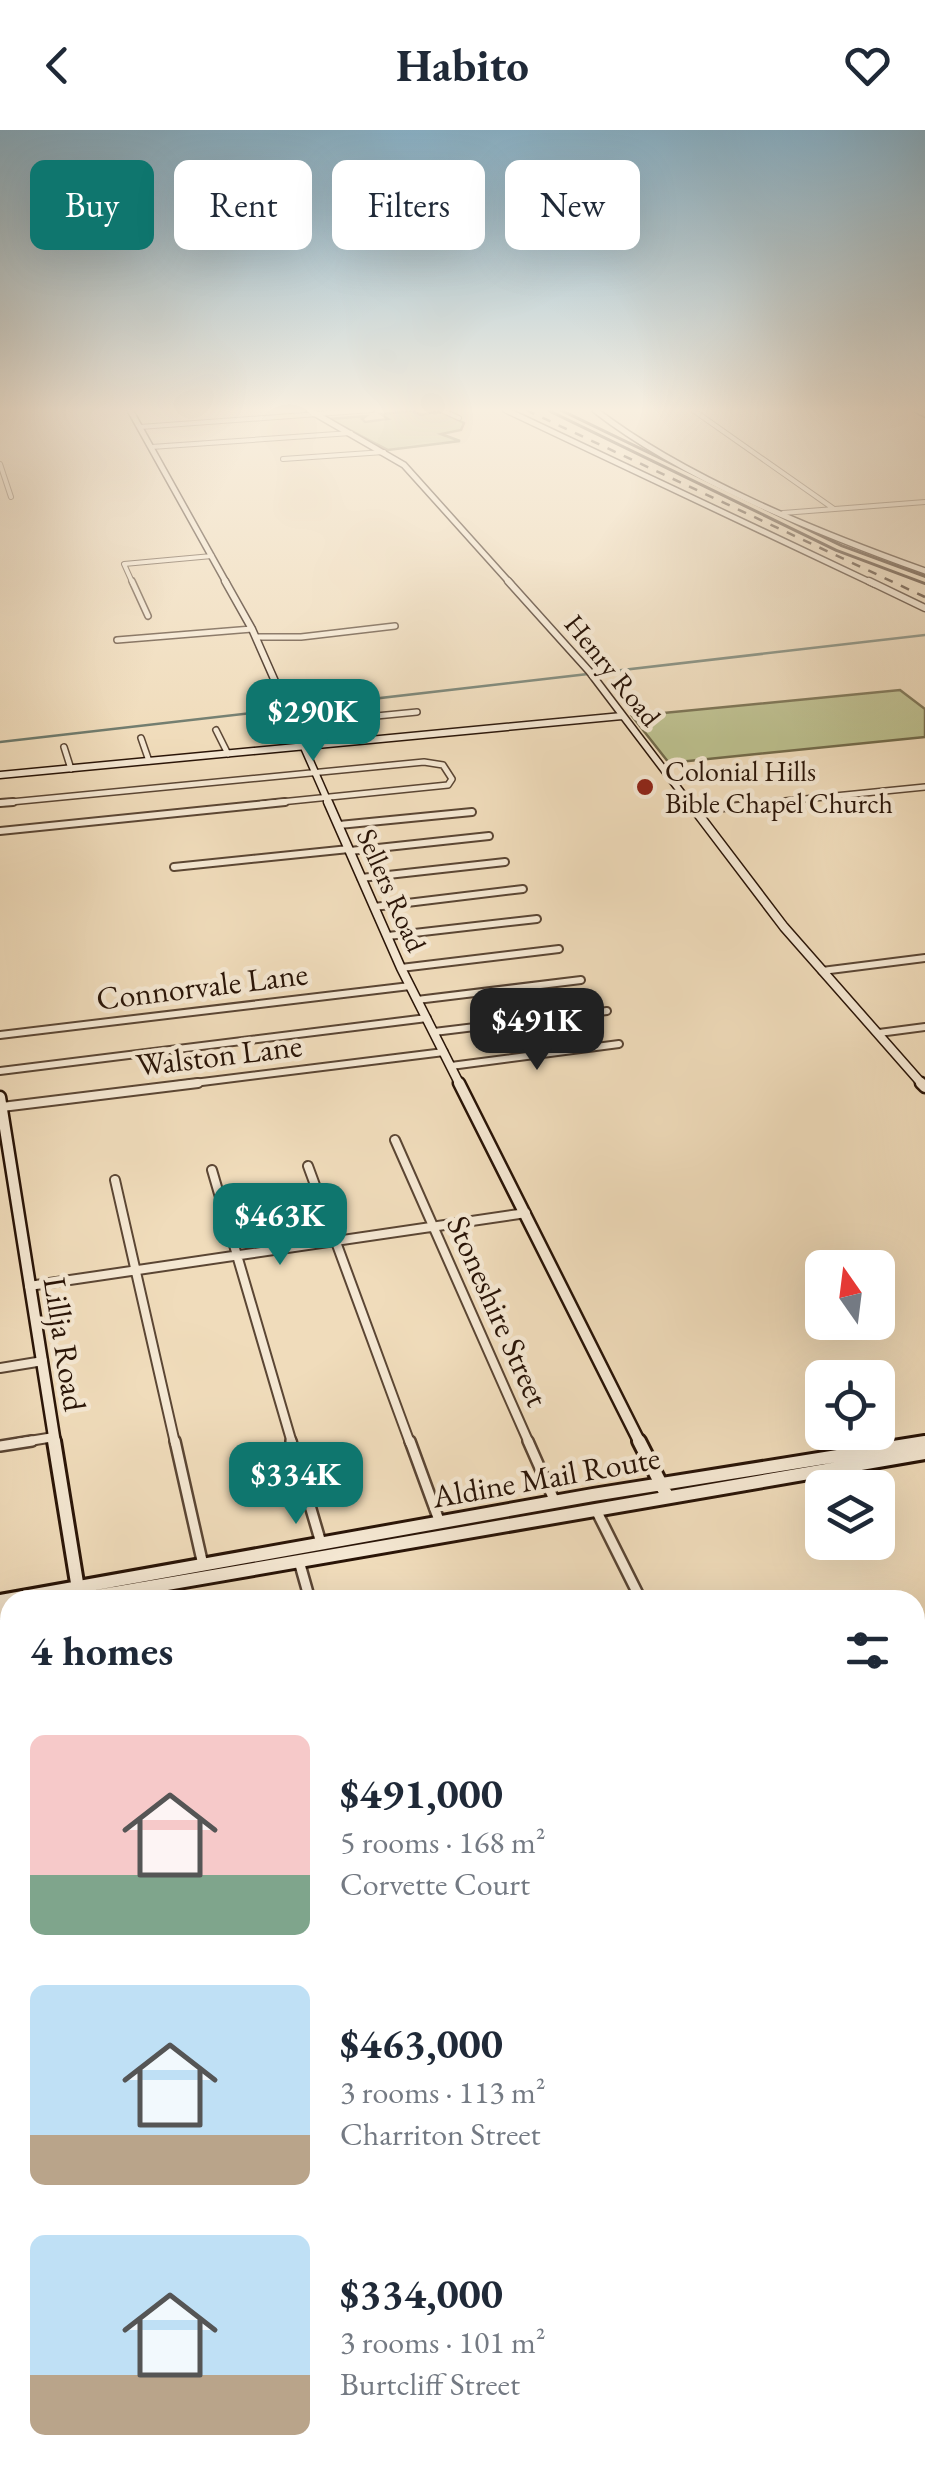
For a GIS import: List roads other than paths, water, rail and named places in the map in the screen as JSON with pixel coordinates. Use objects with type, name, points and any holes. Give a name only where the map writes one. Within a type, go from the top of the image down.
[{"type":"highway","points":[[780,520],[839,548],[925,575]]},
{"type":"highway","points":[[789,520],[925,575]]},
{"type":"street","name":"Sellers Road","points":[[192,520],[254,633],[401,968],[665,1490]]},
{"type":"street","name":"Henry Road","points":[[453,520],[591,674],[784,926],[925,1088]]},
{"type":"street","points":[[738,520],[925,608]]},
{"type":"street","points":[[799,520],[925,575]]},
{"type":"street","points":[[148,616],[124,564],[212,556]]},
{"type":"street","points":[[116,640],[254,633],[301,637],[395,626]]},
{"type":"street","points":[[295,724],[417,712]]},
{"type":"street","points":[[0,775],[622,716]]},
{"type":"street","points":[[216,730],[228,754]]},
{"type":"street","points":[[141,738],[150,762]]},
{"type":"street","points":[[64,747],[70,769]]},
{"type":"street","points":[[0,802],[432,762],[443,765],[452,781],[448,786],[0,832]]},
{"type":"street","points":[[698,810],[925,787]]},
{"type":"street","points":[[339,826],[472,812]]},
{"type":"street","points":[[174,867],[489,836]]},
{"type":"street","points":[[361,878],[505,862]]},
{"type":"street","points":[[374,907],[522,890]]},
{"type":"street","points":[[388,936],[537,919]]},
{"type":"street","points":[[401,968],[560,949]]},
{"type":"street","points":[[822,971],[925,958]]},
{"type":"street","points":[[418,1000],[582,980]]},
{"type":"street","name":"Connorvale Lane","points":[[0,1035],[410,986]]},
{"type":"street","points":[[434,1032],[607,1010]]},
{"type":"street","points":[[0,1071],[426,1018]]},
{"type":"street","points":[[879,1033],[925,1027]]},
{"type":"street","points":[[451,1066],[619,1044]]},
{"type":"street","name":"Walston Lane","points":[[1,1102],[444,1052]]},
{"type":"street","name":"Lillja Road","points":[[1,1102],[77,1590]]},
{"type":"street","name":"Stoneshire Street","points":[[395,1140],[555,1502]]},
{"type":"street","points":[[308,1166],[442,1529]]},
{"type":"street","points":[[212,1170],[321,1543]]},
{"type":"street","points":[[115,1180],[203,1565]]},
{"type":"street","points":[[29,1286],[526,1213]]},
{"type":"street","points":[[0,1368],[43,1362]]},
{"type":"street","points":[[0,1446],[54,1438]]},
{"type":"street","name":"Aldine Mail Route","points":[[102,1590],[203,1565],[321,1543],[595,1507],[665,1490],[925,1442]]},
{"type":"street","name":"Aldine Mail Route","points":[[115,1590],[298,1560],[555,1502],[925,1453]]},
{"type":"street","points":[[595,1507],[636,1590]]},
{"type":"street","points":[[298,1560],[307,1590]]},
{"type":"waterway","points":[[0,742],[925,635]]},
{"type":"railway","points":[[760,520],[925,597]]},
{"type":"place","name":"Colonial Hills Bible Chapel Church","points":[[645,787]]}]
